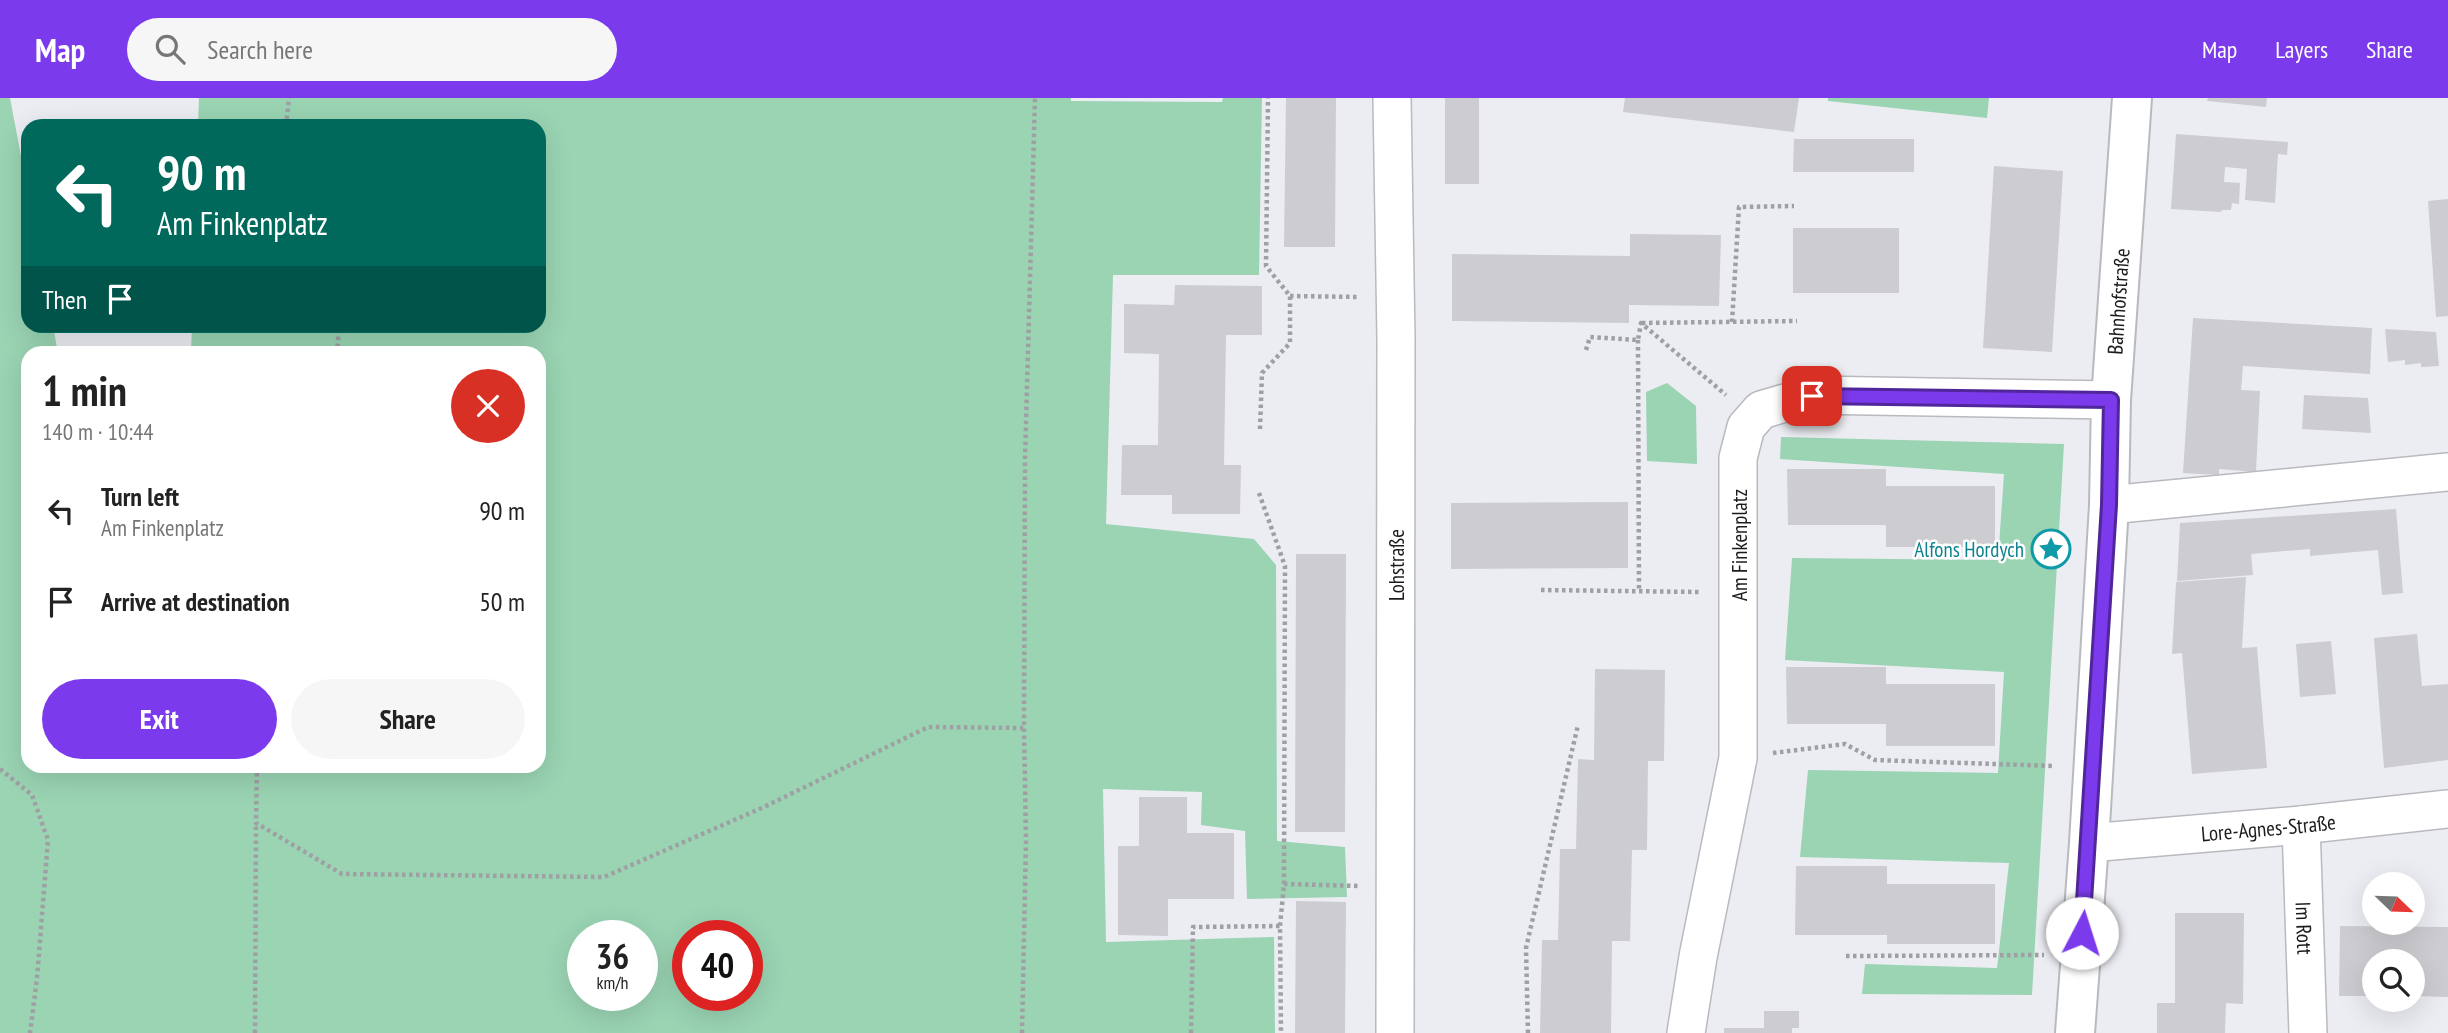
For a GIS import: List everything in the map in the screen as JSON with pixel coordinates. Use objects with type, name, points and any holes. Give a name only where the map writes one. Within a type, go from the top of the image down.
[{"type":"street","name":"Lohstraße","points":[[1392,98],[1395,298],[1395,1033]]},
{"type":"street","name":"Bahnhofstraße","points":[[2076,1033],[2109,505],[2111,400],[2132,98]]},
{"type":"street","points":[[1754,419],[1760,410],[1812,396],[2111,400]]},
{"type":"street","name":"Am Finkenplatz","points":[[1686,1033],[1738,758],[1738,458],[1746,427],[1754,419]]},
{"type":"street","points":[[2109,505],[2448,472]]},
{"type":"street","name":"Lore-Agnes-Straße","points":[[2089,843],[2448,809]]},
{"type":"street","name":"Im Rott","points":[[2301,825],[2308,1033]]},
{"type":"path","points":[[287,119],[289,98]]},
{"type":"path","points":[[1022,1033],[1026,840],[1025,460],[1035,98]]},
{"type":"path","points":[[1260,429],[1262,373],[1290,343],[1290,296],[1266,266],[1268,98]]},
{"type":"path","points":[[1732,322],[1739,207],[1794,206]]},
{"type":"path","points":[[1290,296],[1395,298]]},
{"type":"path","points":[[1641,323],[1797,321]]},
{"type":"path","points":[[1639,591],[1638,340],[1641,323]]},
{"type":"path","points":[[1641,323],[1754,419]]},
{"type":"path","points":[[1586,350],[1590,337],[1638,340]]},
{"type":"path","points":[[1259,493],[1284,566],[1281,1033]]},
{"type":"path","points":[[1541,590],[1739,592]]},
{"type":"path","points":[[1528,1033],[1526,948],[1578,726]]},
{"type":"path","points":[[256,823],[342,874],[604,877],[764,807],[929,727],[1024,728]]},
{"type":"path","points":[[1738,758],[1845,744],[1875,760],[2094,768]]},
{"type":"path","points":[[0,769],[32,795],[48,840],[30,1033]]},
{"type":"path","points":[[255,1033],[257,773]]},
{"type":"path","points":[[1284,884],[1395,888]]},
{"type":"path","points":[[1191,1033],[1193,927],[1280,926]]},
{"type":"path","points":[[1846,956],[2080,956]]},
{"type":"green space","points":[[0,98],[10,98],[21,156],[21,333],[54,333],[57,346],[21,346],[21,773],[546,773],[546,346],[191,346],[192,333],[546,333],[546,119],[198,119],[199,98],[1071,98],[1071,101],[1222,102],[1223,98],[1262,98],[1259,275],[1113,275],[1106,524],[1254,539],[1276,565],[1277,841],[1345,847],[1347,897],[1247,899],[1245,831],[1201,825],[1202,792],[1103,789],[1106,942],[1274,937],[1275,1033],[0,1033]]},
{"type":"green space","points":[[1828,98],[1989,98],[1987,118],[1828,101]]},
{"type":"green space","points":[[1667,383],[1696,406],[1697,464],[1647,461],[1646,392]]},
{"type":"green space","points":[[1781,437],[2064,444],[2032,995],[1862,994],[1865,964],[1997,968],[2009,863],[1800,857],[1808,770],[1998,773],[2004,672],[1785,660],[1792,558],[1998,560],[2004,474],[1780,459]]},
{"type":"building","points":[[1286,98],[1336,98],[1335,247],[1284,247]]},
{"type":"building","points":[[1445,98],[1479,98],[1479,184],[1445,184]]},
{"type":"building","points":[[1625,98],[1799,98],[1794,132],[1623,112]]},
{"type":"building","points":[[2208,98],[2267,98],[2266,107],[2207,101]]},
{"type":"building","points":[[2176,134],[2288,142],[2287,155],[2278,154],[2275,203],[2245,200],[2247,169],[2225,167],[2224,182],[2240,183],[2239,204],[2232,203],[2231,210],[2221,212],[2171,209]]},
{"type":"building","points":[[1794,139],[1914,139],[1914,172],[1793,172]]},
{"type":"building","points":[[1994,166],[2063,171],[2052,352],[1983,348]]},
{"type":"building","points":[[2448,199],[2448,316],[2436,317],[2428,201]]},
{"type":"building","points":[[1793,228],[1899,228],[1899,293],[1793,293]]},
{"type":"building","points":[[1630,234],[1721,235],[1719,306],[1629,305],[1629,323],[1452,321],[1452,254],[1630,256]]},
{"type":"building","points":[[1175,285],[1262,286],[1262,335],[1226,335],[1224,465],[1241,465],[1240,514],[1172,514],[1172,495],[1121,495],[1122,445],[1158,445],[1159,354],[1124,353],[1124,304],[1174,305]]},
{"type":"building","points":[[2193,318],[2372,328],[2370,374],[2243,366],[2241,390],[2260,391],[2256,472],[2219,469],[2219,475],[2183,473]]},
{"type":"building","points":[[2385,329],[2436,332],[2439,366],[2421,367],[2421,363],[2405,365],[2405,360],[2388,362]]},
{"type":"building","points":[[2304,395],[2368,398],[2371,433],[2302,429]]},
{"type":"building","points":[[1787,469],[1886,469],[1886,486],[1995,486],[1995,547],[1886,547],[1886,525],[1788,525]]},
{"type":"building","points":[[1628,502],[1628,568],[1451,569],[1451,503]]},
{"type":"building","points":[[2396,509],[2403,593],[2382,595],[2378,550],[2310,556],[2310,549],[2251,554],[2253,575],[2177,581],[2180,523]]},
{"type":"building","points":[[1296,554],[1346,554],[1345,832],[1295,832]]},
{"type":"building","points":[[2246,577],[2242,648],[2257,647],[2267,768],[2192,774],[2182,653],[2172,654],[2176,582]]},
{"type":"building","points":[[2417,634],[2422,686],[2448,684],[2448,760],[2384,768],[2374,638]]},
{"type":"building","points":[[2331,641],[2336,694],[2300,697],[2296,644]]},
{"type":"building","points":[[1786,667],[1886,667],[1886,684],[1995,684],[1995,746],[1886,746],[1886,724],[1787,724]]},
{"type":"building","points":[[1595,669],[1665,670],[1664,761],[1648,761],[1647,850],[1632,850],[1630,941],[1612,941],[1611,1033],[1540,1033],[1542,940],[1558,940],[1560,849],[1576,849],[1578,759],[1594,760]]},
{"type":"building","points":[[1139,797],[1187,797],[1187,833],[1234,833],[1234,899],[1168,899],[1168,936],[1118,935],[1118,846],[1139,846]]},
{"type":"building","points":[[1796,866],[1887,866],[1887,884],[1995,884],[1995,944],[1887,944],[1887,935],[1795,935]]},
{"type":"building","points":[[1296,901],[1346,902],[1345,1033],[1295,1033]]},
{"type":"building","points":[[2175,913],[2244,913],[2243,1004],[2226,1003],[2225,1033],[2157,1033],[2157,1003],[2175,1003]]},
{"type":"building","points":[[2340,926],[2362,926],[2362,935],[2425,935],[2426,927],[2448,927],[2448,997],[2425,996],[2425,949],[2362,949],[2362,996],[2339,996]]},
{"type":"building","points":[[1764,1011],[1799,1011],[1799,1028],[1792,1028],[1792,1033],[1724,1033],[1724,1028],[1764,1028]]},
{"type":"place","name":"Alfons Hordych","points":[[2051,549]]},
{"type":"route","points":[[1812,396],[2111,400],[2109,505],[2082,933]]}]
